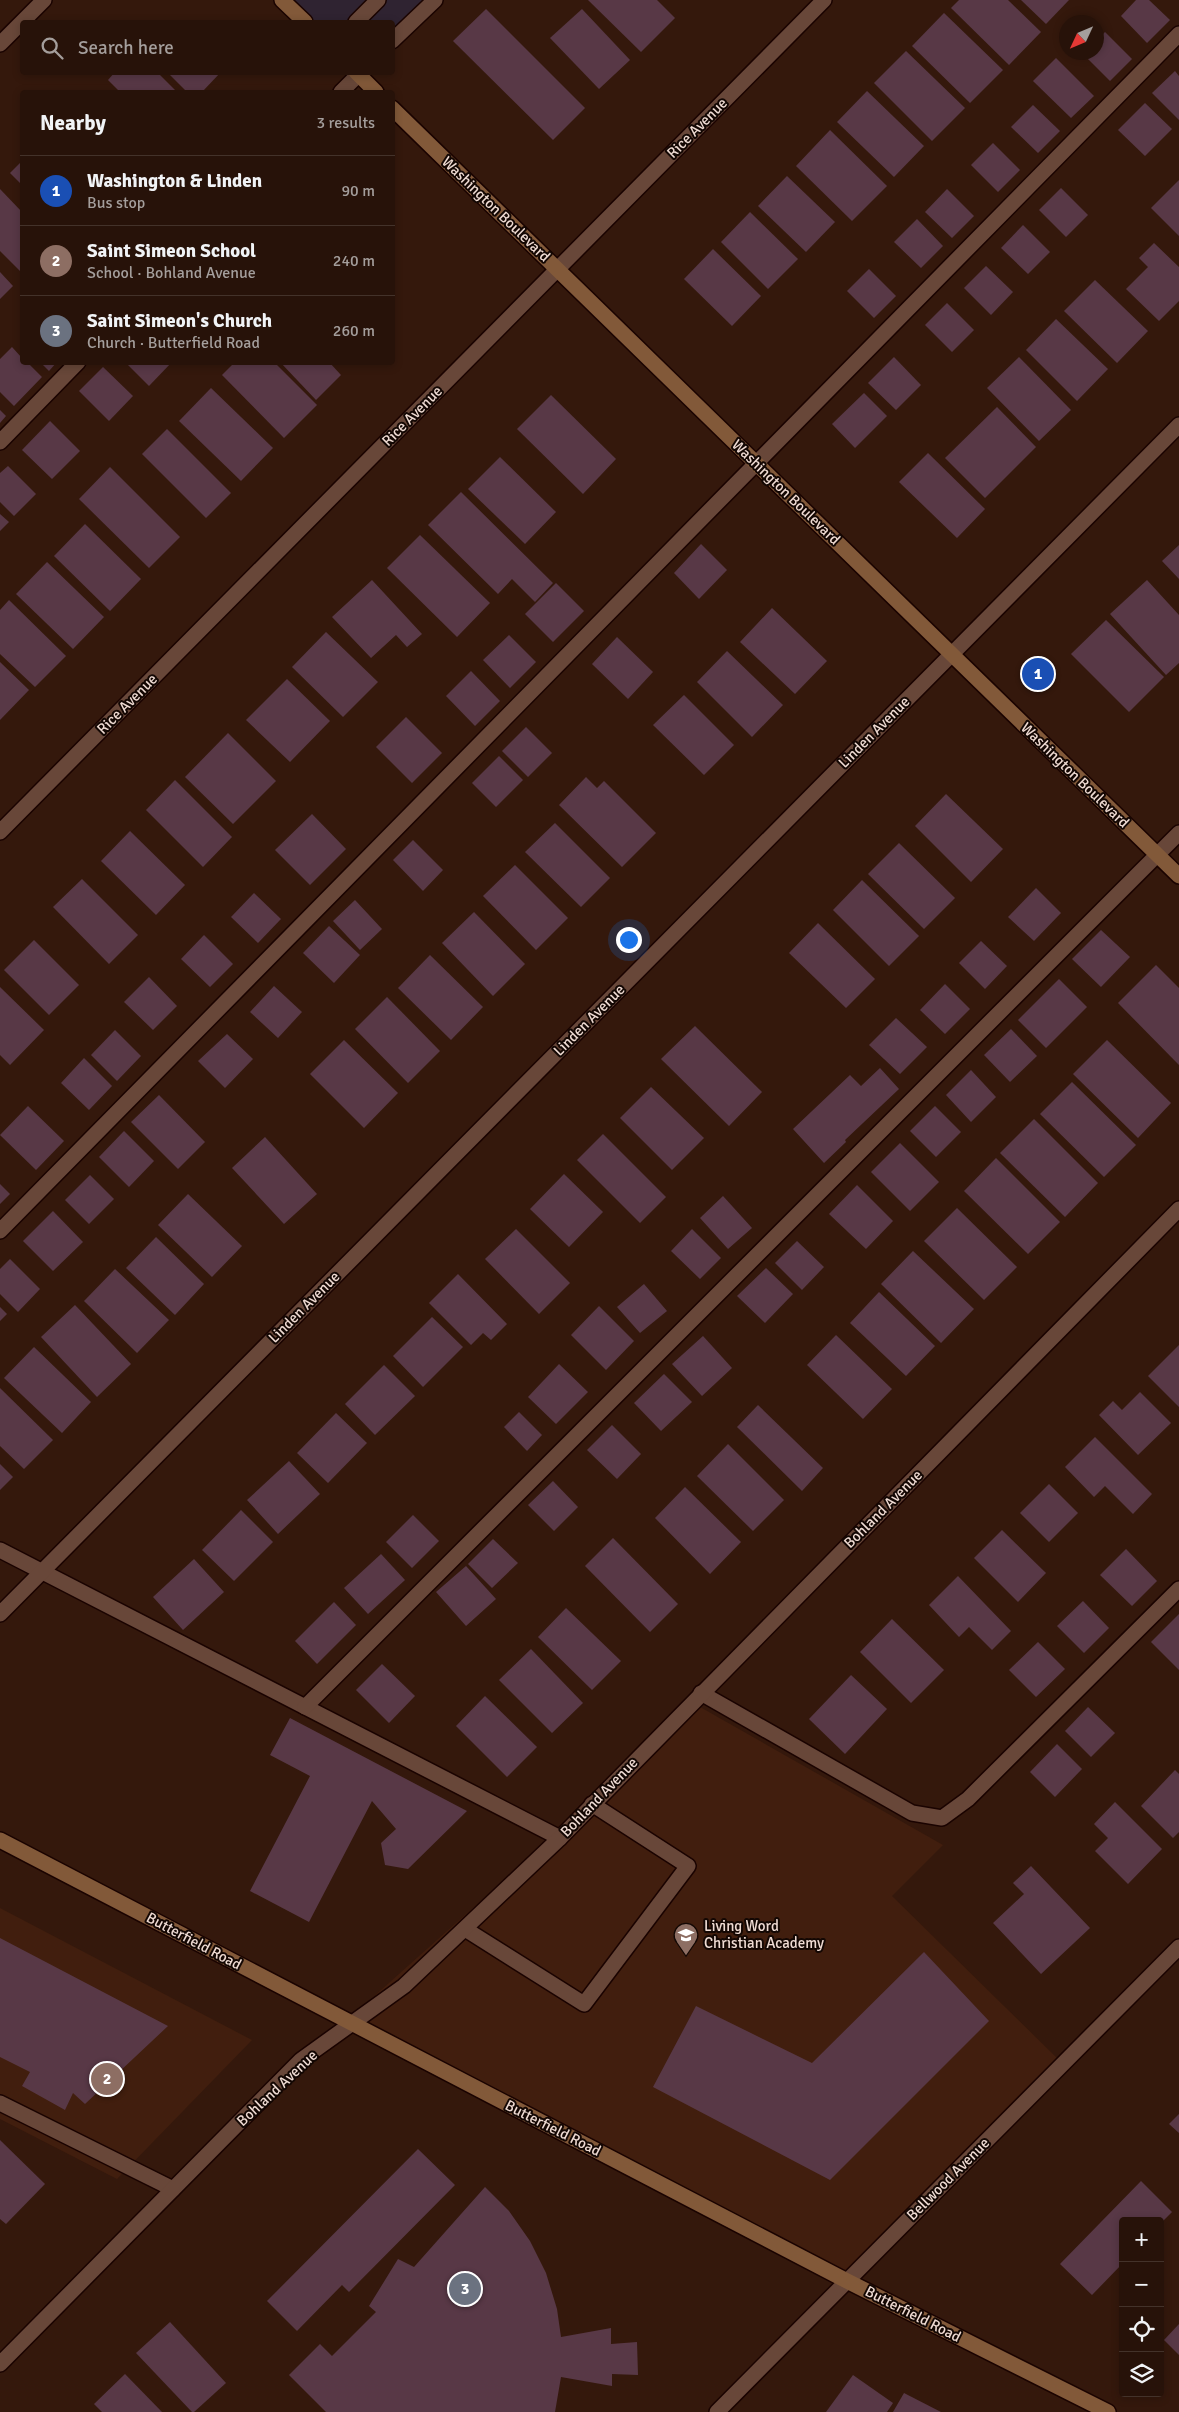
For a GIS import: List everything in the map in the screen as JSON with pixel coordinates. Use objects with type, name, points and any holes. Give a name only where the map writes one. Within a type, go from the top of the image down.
[{"type":"main road","points":[[282,0],[303,20]]},
{"type":"main road","points":[[360,75],[374,90]]},
{"type":"main road","name":"Washington Boulevard","points":[[395,111],[1179,876]]},
{"type":"main road","name":"Butterfield Road","points":[[0,1840],[847,2281],[1108,2412]]},
{"type":"street","points":[[24,20],[44,0]]},
{"type":"street","points":[[358,20],[378,0]]},
{"type":"street","points":[[395,38],[435,0]]},
{"type":"street","name":"Rice Avenue","points":[[0,832],[824,0]]},
{"type":"street","points":[[0,44],[20,24]]},
{"type":"street","points":[[0,1231],[1179,34]]},
{"type":"street","points":[[343,90],[356,75]]},
{"type":"street","points":[[0,442],[75,365]]},
{"type":"street","name":"Linden Avenue","points":[[0,1614],[1179,425]]},
{"type":"street","points":[[305,1707],[1179,833]]},
{"type":"street","name":"Bohland Avenue","points":[[0,2364],[301,2060],[404,1986],[560,1838],[1179,1209]]},
{"type":"street","points":[[0,1550],[560,1838]]},
{"type":"street","points":[[702,1693],[912,1813],[942,1818],[968,1799],[1179,1589]]},
{"type":"street","points":[[465,1929],[584,2004],[688,1866],[592,1804]]},
{"type":"street","name":"Bellwood Avenue","points":[[717,2412],[1179,1947]]},
{"type":"street","points":[[0,2102],[173,2189]]},
{"type":"shaded area","points":[[278,0],[443,0],[395,47],[395,20],[299,20]]},
{"type":"shaded area","name":"Living Word Christian Academy","points":[[686,1699],[943,1845],[892,1896],[1058,2059],[850,2275],[352,2016],[550,1839]]},
{"type":"shaded area","points":[[0,1908],[252,2040],[117,2179],[0,2119]]},
{"type":"building","points":[[588,0],[657,0],[675,18],[641,52]]},
{"type":"building","points":[[959,0],[1008,0],[1041,32],[1009,65],[951,8]]},
{"type":"building","points":[[1021,0],[1069,0],[1046,24]]},
{"type":"building","points":[[1136,0],[1149,0],[1170,20],[1147,43],[1121,16]]},
{"type":"building","points":[[486,9],[585,108],[553,140],[453,41]]},
{"type":"building","points":[[582,9],[630,60],[599,89],[550,38]]},
{"type":"building","points":[[944,13],[1003,70],[970,103],[912,46]]},
{"type":"building","points":[[1104,33],[1132,59],[1110,81],[1089,60],[1104,60]]},
{"type":"building","points":[[906,51],[965,108],[932,141],[874,83]]},
{"type":"building","points":[[1056,58],[1094,96],[1071,118],[1033,81]]},
{"type":"building","points":[[1175,71],[1179,76],[1179,120],[1152,93]]},
{"type":"building","points":[[112,75],[160,75],[175,90],[118,90],[108,80]]},
{"type":"building","points":[[170,75],[218,75],[204,90],[185,90]]},
{"type":"building","points":[[867,91],[924,146],[894,177],[837,122]]},
{"type":"building","points":[[1145,103],[1172,129],[1145,156],[1118,130]]},
{"type":"building","points":[[1033,105],[1060,131],[1038,153],[1011,127]]},
{"type":"building","points":[[830,130],[887,186],[852,221],[796,166]]},
{"type":"building","points":[[993,143],[1020,170],[998,192],[971,165]]},
{"type":"building","points":[[20,163],[20,183],[10,173]]},
{"type":"building","points":[[787,176],[835,222],[806,252],[758,206]]},
{"type":"building","points":[[1179,180],[1179,236],[1151,208]]},
{"type":"building","points":[[1061,188],[1088,215],[1066,237],[1039,210]]},
{"type":"building","points":[[0,189],[20,210],[20,271],[0,251]]},
{"type":"building","points":[[947,189],[974,216],[952,238],[925,212]]},
{"type":"building","points":[[750,212],[798,259],[768,289],[721,242]]},
{"type":"building","points":[[917,219],[943,246],[921,268],[894,242]]},
{"type":"building","points":[[1023,225],[1050,252],[1028,274],[1001,248]]},
{"type":"building","points":[[1154,243],[1179,267],[1179,301],[1159,321],[1126,289],[1148,267],[1139,258]]},
{"type":"building","points":[[713,249],[761,296],[732,326],[684,279]]},
{"type":"building","points":[[986,266],[1013,292],[991,315],[964,288]]},
{"type":"building","points":[[869,269],[896,296],[874,318],[847,291]]},
{"type":"building","points":[[0,272],[13,286],[0,299]]},
{"type":"building","points":[[1095,280],[1148,331],[1117,363],[1064,311]]},
{"type":"building","points":[[947,303],[974,330],[952,352],[925,325]]},
{"type":"building","points":[[1056,319],[1108,369],[1077,401],[1026,350]]},
{"type":"building","points":[[12,347],[20,356],[20,365],[30,365],[42,377],[14,406],[0,392],[0,359]]},
{"type":"building","points":[[894,357],[921,385],[896,410],[868,383]]},
{"type":"building","points":[[1019,357],[1071,410],[1039,441],[987,388]]},
{"type":"building","points":[[43,365],[54,365],[49,371]]},
{"type":"building","points":[[128,365],[169,365],[149,386]]},
{"type":"building","points":[[232,365],[277,365],[317,405],[284,438],[222,375]]},
{"type":"building","points":[[283,365],[332,365],[341,375],[316,400]]},
{"type":"building","points":[[103,367],[133,396],[109,421],[79,391]]},
{"type":"building","points":[[211,388],[273,448],[241,481],[179,421]]},
{"type":"building","points":[[864,393],[887,416],[855,448],[832,424]]},
{"type":"building","points":[[551,395],[616,459],[583,494],[517,429]]},
{"type":"building","points":[[997,407],[1036,447],[985,498],[945,458]]},
{"type":"building","points":[[0,410],[6,416],[0,423]]},
{"type":"building","points":[[50,421],[80,451],[52,479],[22,450]]},
{"type":"building","points":[[167,429],[231,493],[206,518],[142,454]]},
{"type":"building","points":[[928,453],[985,509],[957,538],[899,482]]},
{"type":"building","points":[[500,457],[556,512],[525,544],[468,489]]},
{"type":"building","points":[[8,466],[36,494],[14,516],[0,502],[0,473]]},
{"type":"building","points":[[110,467],[180,537],[149,568],[79,499]]},
{"type":"building","points":[[461,492],[553,583],[535,602],[512,579],[498,594],[428,525]]},
{"type":"building","points":[[0,514],[9,522],[0,531]]},
{"type":"building","points":[[85,524],[141,579],[110,611],[54,556]]},
{"type":"building","points":[[420,535],[490,603],[457,637],[387,568]]},
{"type":"building","points":[[701,544],[727,570],[699,599],[674,573]]},
{"type":"building","points":[[1179,545],[1179,579],[1162,561]]},
{"type":"building","points":[[47,562],[104,617],[73,649],[16,594]]},
{"type":"building","points":[[372,580],[422,634],[407,647],[396,635],[371,658],[332,617]]},
{"type":"building","points":[[1147,580],[1179,615],[1179,663],[1166,675],[1110,614]]},
{"type":"building","points":[[556,583],[584,611],[553,642],[525,614]]},
{"type":"building","points":[[9,600],[66,656],[35,687],[0,654],[0,610]]},
{"type":"building","points":[[772,608],[827,661],[795,694],[740,642]]},
{"type":"building","points":[[1106,620],[1164,677],[1129,712],[1071,654]]},
{"type":"building","points":[[326,632],[378,682],[343,717],[292,667]]},
{"type":"building","points":[[509,635],[536,662],[510,688],[483,660]]},
{"type":"building","points":[[617,637],[653,672],[628,699],[592,664]]},
{"type":"building","points":[[727,651],[783,705],[752,737],[697,682]]},
{"type":"building","points":[[0,662],[29,690],[0,720]]},
{"type":"building","points":[[471,671],[500,701],[475,726],[446,696]]},
{"type":"building","points":[[287,679],[330,721],[290,762],[246,720]]},
{"type":"building","points":[[684,695],[734,745],[704,775],[653,725]]},
{"type":"building","points":[[406,717],[442,753],[412,783],[376,747]]},
{"type":"building","points":[[526,727],[552,753],[528,777],[502,751]]},
{"type":"building","points":[[228,733],[276,781],[233,824],[185,777]]},
{"type":"building","points":[[499,756],[523,780],[496,807],[472,783]]},
{"type":"building","points":[[586,777],[597,788],[604,781],[656,833],[622,867],[559,805]]},
{"type":"building","points":[[175,780],[232,837],[203,867],[146,810]]},
{"type":"building","points":[[946,794],[1003,849],[971,882],[915,826]]},
{"type":"building","points":[[312,814],[346,849],[310,885],[275,850]]},
{"type":"building","points":[[555,823],[610,878],[581,907],[525,852]]},
{"type":"building","points":[[130,831],[185,885],[156,915],[101,861]]},
{"type":"building","points":[[413,840],[443,870],[423,891],[393,860]]},
{"type":"building","points":[[899,843],[955,898],[924,929],[868,874]]},
{"type":"building","points":[[515,865],[568,918],[536,950],[483,896]]},
{"type":"building","points":[[82,879],[138,935],[109,964],[53,907]]},
{"type":"building","points":[[862,880],[919,936],[889,966],[833,910]]},
{"type":"building","points":[[1036,888],[1061,913],[1034,941],[1008,917]]},
{"type":"building","points":[[254,893],[281,919],[258,943],[231,917]]},
{"type":"building","points":[[355,900],[382,929],[360,950],[333,921]]},
{"type":"building","points":[[474,912],[525,964],[493,996],[442,943]]},
{"type":"building","points":[[818,923],[875,979],[846,1008],[789,953]]},
{"type":"building","points":[[329,926],[360,955],[334,983],[303,953]]},
{"type":"building","points":[[1101,930],[1130,957],[1101,987],[1072,959]]},
{"type":"building","points":[[204,935],[233,964],[210,987],[181,959]]},
{"type":"building","points":[[34,940],[79,985],[49,1015],[4,970]]},
{"type":"building","points":[[981,941],[1007,966],[985,989],[959,963]]},
{"type":"building","points":[[430,955],[483,1007],[451,1040],[398,988]]},
{"type":"building","points":[[1156,965],[1179,988],[1179,1065],[1118,1003]]},
{"type":"building","points":[[149,977],[177,1006],[153,1030],[124,1002]]},
{"type":"building","points":[[1059,979],[1087,1007],[1046,1048],[1018,1020]]},
{"type":"building","points":[[945,984],[970,1009],[945,1034],[920,1010]]},
{"type":"building","points":[[274,986],[302,1012],[278,1038],[250,1012]]},
{"type":"building","points":[[0,987],[44,1030],[10,1065],[0,1055]]},
{"type":"building","points":[[387,997],[440,1051],[408,1083],[355,1029]]},
{"type":"building","points":[[896,1018],[927,1047],[900,1074],[869,1045]]},
{"type":"building","points":[[695,1026],[762,1092],[729,1126],[661,1059]]},
{"type":"building","points":[[1011,1029],[1037,1056],[1010,1082],[984,1055]]},
{"type":"building","points":[[115,1030],[141,1056],[117,1081],[91,1055]]},
{"type":"building","points":[[227,1034],[253,1059],[225,1088],[198,1061]]},
{"type":"building","points":[[344,1040],[398,1093],[364,1128],[310,1074]]},
{"type":"building","points":[[1107,1040],[1171,1103],[1138,1138],[1073,1074]]},
{"type":"building","points":[[84,1058],[112,1086],[89,1110],[61,1083]]},
{"type":"building","points":[[880,1068],[899,1089],[845,1140],[846,1142],[824,1163],[793,1129],[850,1075],[861,1086]]},
{"type":"building","points":[[971,1070],[996,1097],[971,1122],[946,1095]]},
{"type":"building","points":[[1072,1082],[1136,1145],[1104,1177],[1040,1114]]},
{"type":"building","points":[[651,1087],[704,1138],[672,1170],[620,1118]]},
{"type":"building","points":[[159,1095],[205,1142],[178,1169],[131,1122]]},
{"type":"building","points":[[28,1106],[64,1141],[36,1170],[0,1135]]},
{"type":"building","points":[[935,1106],[961,1132],[936,1157],[910,1131]]},
{"type":"building","points":[[1034,1119],[1098,1183],[1065,1217],[1000,1153]]},
{"type":"building","points":[[124,1131],[154,1161],[129,1187],[99,1157]]},
{"type":"building","points":[[603,1134],[666,1197],[640,1223],[577,1160]]},
{"type":"building","points":[[265,1137],[317,1194],[284,1224],[232,1168]]},
{"type":"building","points":[[900,1143],[939,1182],[910,1211],[871,1172]]},
{"type":"building","points":[[996,1158],[1060,1222],[1028,1254],[964,1191]]},
{"type":"building","points":[[564,1174],[603,1212],[569,1247],[530,1209]]},
{"type":"building","points":[[90,1175],[114,1199],[89,1224],[65,1200]]},
{"type":"building","points":[[0,1184],[10,1194],[0,1204]]},
{"type":"building","points":[[857,1185],[893,1221],[866,1249],[829,1214]]},
{"type":"building","points":[[188,1194],[242,1246],[212,1277],[158,1225]]},
{"type":"building","points":[[723,1196],[752,1228],[728,1249],[700,1218]]},
{"type":"building","points":[[957,1208],[1017,1267],[984,1300],[924,1241]]},
{"type":"building","points":[[53,1211],[83,1242],[53,1271],[23,1241]]},
{"type":"building","points":[[516,1229],[570,1283],[539,1314],[485,1259]]},
{"type":"building","points":[[692,1229],[721,1258],[700,1279],[671,1251]]},
{"type":"building","points":[[156,1237],[204,1284],[175,1315],[126,1268]]},
{"type":"building","points":[[797,1241],[824,1267],[802,1290],[775,1263]]},
{"type":"building","points":[[913,1251],[974,1309],[941,1343],[881,1284]]},
{"type":"building","points":[[10,1259],[40,1289],[18,1312],[0,1294],[0,1269]]},
{"type":"building","points":[[766,1268],[793,1294],[765,1323],[737,1296]]},
{"type":"building","points":[[115,1269],[169,1320],[137,1353],[84,1301]]},
{"type":"building","points":[[458,1274],[507,1324],[491,1340],[483,1333],[471,1345],[429,1303]]},
{"type":"building","points":[[644,1284],[667,1311],[640,1333],[617,1307]]},
{"type":"building","points":[[879,1292],[935,1346],[906,1376],[850,1323]]},
{"type":"building","points":[[75,1305],[131,1364],[97,1397],[41,1337]]},
{"type":"building","points":[[599,1306],[634,1341],[606,1370],[571,1335]]},
{"type":"building","points":[[0,1307],[7,1314],[0,1321]]},
{"type":"building","points":[[432,1317],[463,1347],[423,1387],[393,1356]]},
{"type":"building","points":[[836,1335],[892,1389],[863,1419],[807,1365]]},
{"type":"building","points":[[703,1336],[732,1368],[702,1396],[672,1364]]},
{"type":"building","points":[[1179,1345],[1179,1407],[1148,1376]]},
{"type":"building","points":[[34,1347],[91,1402],[62,1433],[4,1378]]},
{"type":"building","points":[[559,1364],[588,1392],[556,1424],[528,1397]]},
{"type":"building","points":[[384,1365],[415,1396],[375,1435],[345,1404]]},
{"type":"building","points":[[664,1374],[692,1402],[661,1431],[634,1403]]},
{"type":"building","points":[[0,1388],[53,1440],[24,1469],[0,1446]]},
{"type":"building","points":[[1140,1392],[1171,1423],[1138,1455],[1099,1415],[1113,1401],[1122,1410]]},
{"type":"building","points":[[758,1405],[823,1468],[802,1491],[737,1427]]},
{"type":"building","points":[[519,1412],[542,1435],[527,1451],[504,1427]]},
{"type":"building","points":[[336,1413],[367,1443],[328,1483],[297,1453]]},
{"type":"building","points":[[612,1425],[641,1454],[617,1479],[587,1450]]},
{"type":"building","points":[[1095,1437],[1152,1494],[1133,1514],[1105,1486],[1094,1497],[1065,1467]]},
{"type":"building","points":[[728,1444],[784,1500],[753,1531],[697,1476]]},
{"type":"building","points":[[289,1461],[320,1494],[278,1534],[247,1500]]},
{"type":"building","points":[[0,1464],[13,1477],[0,1490]]},
{"type":"building","points":[[553,1481],[578,1507],[554,1531],[528,1505]]},
{"type":"building","points":[[1049,1484],[1078,1513],[1049,1542],[1020,1513]]},
{"type":"building","points":[[685,1487],[741,1542],[710,1574],[655,1518]]},
{"type":"building","points":[[241,1510],[273,1542],[234,1581],[202,1550]]},
{"type":"building","points":[[413,1515],[439,1541],[412,1568],[386,1542]]},
{"type":"building","points":[[1002,1530],[1046,1573],[1018,1602],[974,1558]]},
{"type":"building","points":[[613,1538],[678,1604],[650,1632],[585,1566]]},
{"type":"building","points":[[493,1539],[518,1563],[492,1588],[468,1564]]},
{"type":"building","points":[[1126,1549],[1157,1581],[1132,1606],[1100,1575]]},
{"type":"building","points":[[381,1554],[405,1580],[368,1614],[344,1588]]},
{"type":"building","points":[[194,1559],[224,1592],[183,1630],[153,1597]]},
{"type":"building","points":[[466,1566],[496,1599],[466,1626],[436,1592]]},
{"type":"building","points":[[958,1576],[1011,1631],[992,1650],[969,1627],[959,1637],[929,1605]]},
{"type":"building","points":[[1083,1601],[1109,1628],[1084,1653],[1057,1626]]},
{"type":"building","points":[[334,1602],[356,1625],[317,1664],[295,1641]]},
{"type":"building","points":[[566,1608],[621,1661],[592,1690],[538,1637]]},
{"type":"building","points":[[1179,1614],[1179,1670],[1151,1642]]},
{"type":"building","points":[[892,1619],[944,1670],[911,1703],[860,1652]]},
{"type":"building","points":[[1038,1642],[1065,1669],[1036,1697],[1009,1670]]},
{"type":"building","points":[[531,1649],[583,1703],[552,1733],[499,1680]]},
{"type":"building","points":[[382,1664],[415,1696],[389,1723],[356,1690]]},
{"type":"building","points":[[851,1675],[887,1709],[845,1754],[809,1719]]},
{"type":"building","points":[[485,1696],[537,1747],[507,1777],[456,1726]]},
{"type":"building","points":[[1088,1707],[1115,1733],[1091,1757],[1065,1731]]},
{"type":"building","points":[[290,1718],[467,1811],[408,1869],[385,1865],[381,1843],[396,1829],[372,1801],[309,1922],[250,1891],[310,1776],[270,1755]]},
{"type":"building","points":[[1057,1744],[1082,1769],[1055,1797],[1030,1772]]},
{"type":"building","points":[[1175,1770],[1179,1774],[1179,1832],[1173,1838],[1141,1806]]},
{"type":"building","points":[[1115,1802],[1162,1849],[1128,1884],[1095,1851],[1108,1838],[1094,1824]]},
{"type":"building","points":[[1031,1866],[1090,1928],[1041,1974],[993,1923],[1024,1894],[1013,1883]]},
{"type":"building","points":[[0,1938],[168,2026],[85,2104],[73,2093],[65,2110],[22,2086],[30,2072],[0,2057]]},
{"type":"building","points":[[924,1952],[989,2021],[830,2180],[653,2087],[696,2006],[812,2063]]},
{"type":"building","points":[[1179,2114],[1179,2133],[1169,2124]]},
{"type":"building","points":[[0,2140],[45,2184],[6,2224],[0,2219]]},
{"type":"building","points":[[418,2149],[455,2185],[349,2292],[342,2285],[297,2331],[267,2301]]},
{"type":"building","points":[[1141,2181],[1172,2212],[1164,2220],[1164,2217],[1119,2217],[1119,2267],[1092,2295],[1060,2264]]},
{"type":"building","points":[[485,2187],[509,2211],[530,2241],[546,2273],[557,2309],[561,2337],[611,2328],[611,2344],[637,2342],[638,2375],[612,2374],[612,2386],[561,2377],[555,2412],[326,2412],[289,2375],[320,2344],[332,2356],[376,2312],[369,2306],[398,2259],[414,2267]]},
{"type":"building","points":[[170,2322],[226,2383],[194,2412],[136,2353]]},
{"type":"building","points":[[1179,2324],[1179,2355],[1164,2340]]},
{"type":"building","points":[[125,2374],[162,2412],[102,2412],[94,2404]]},
{"type":"building","points":[[853,2375],[893,2403],[887,2412],[826,2412]]},
{"type":"building","points":[[904,2393],[941,2412],[893,2412]]},
{"type":"place","name":"Washington & Linden","points":[[1038,674]]},
{"type":"place","name":"Living Word Christian Academy","points":[[686,1956]]},
{"type":"place","name":"Saint Simeon School","points":[[107,2079]]},
{"type":"place","name":"Saint Simeon's Church","points":[[465,2289]]}]
